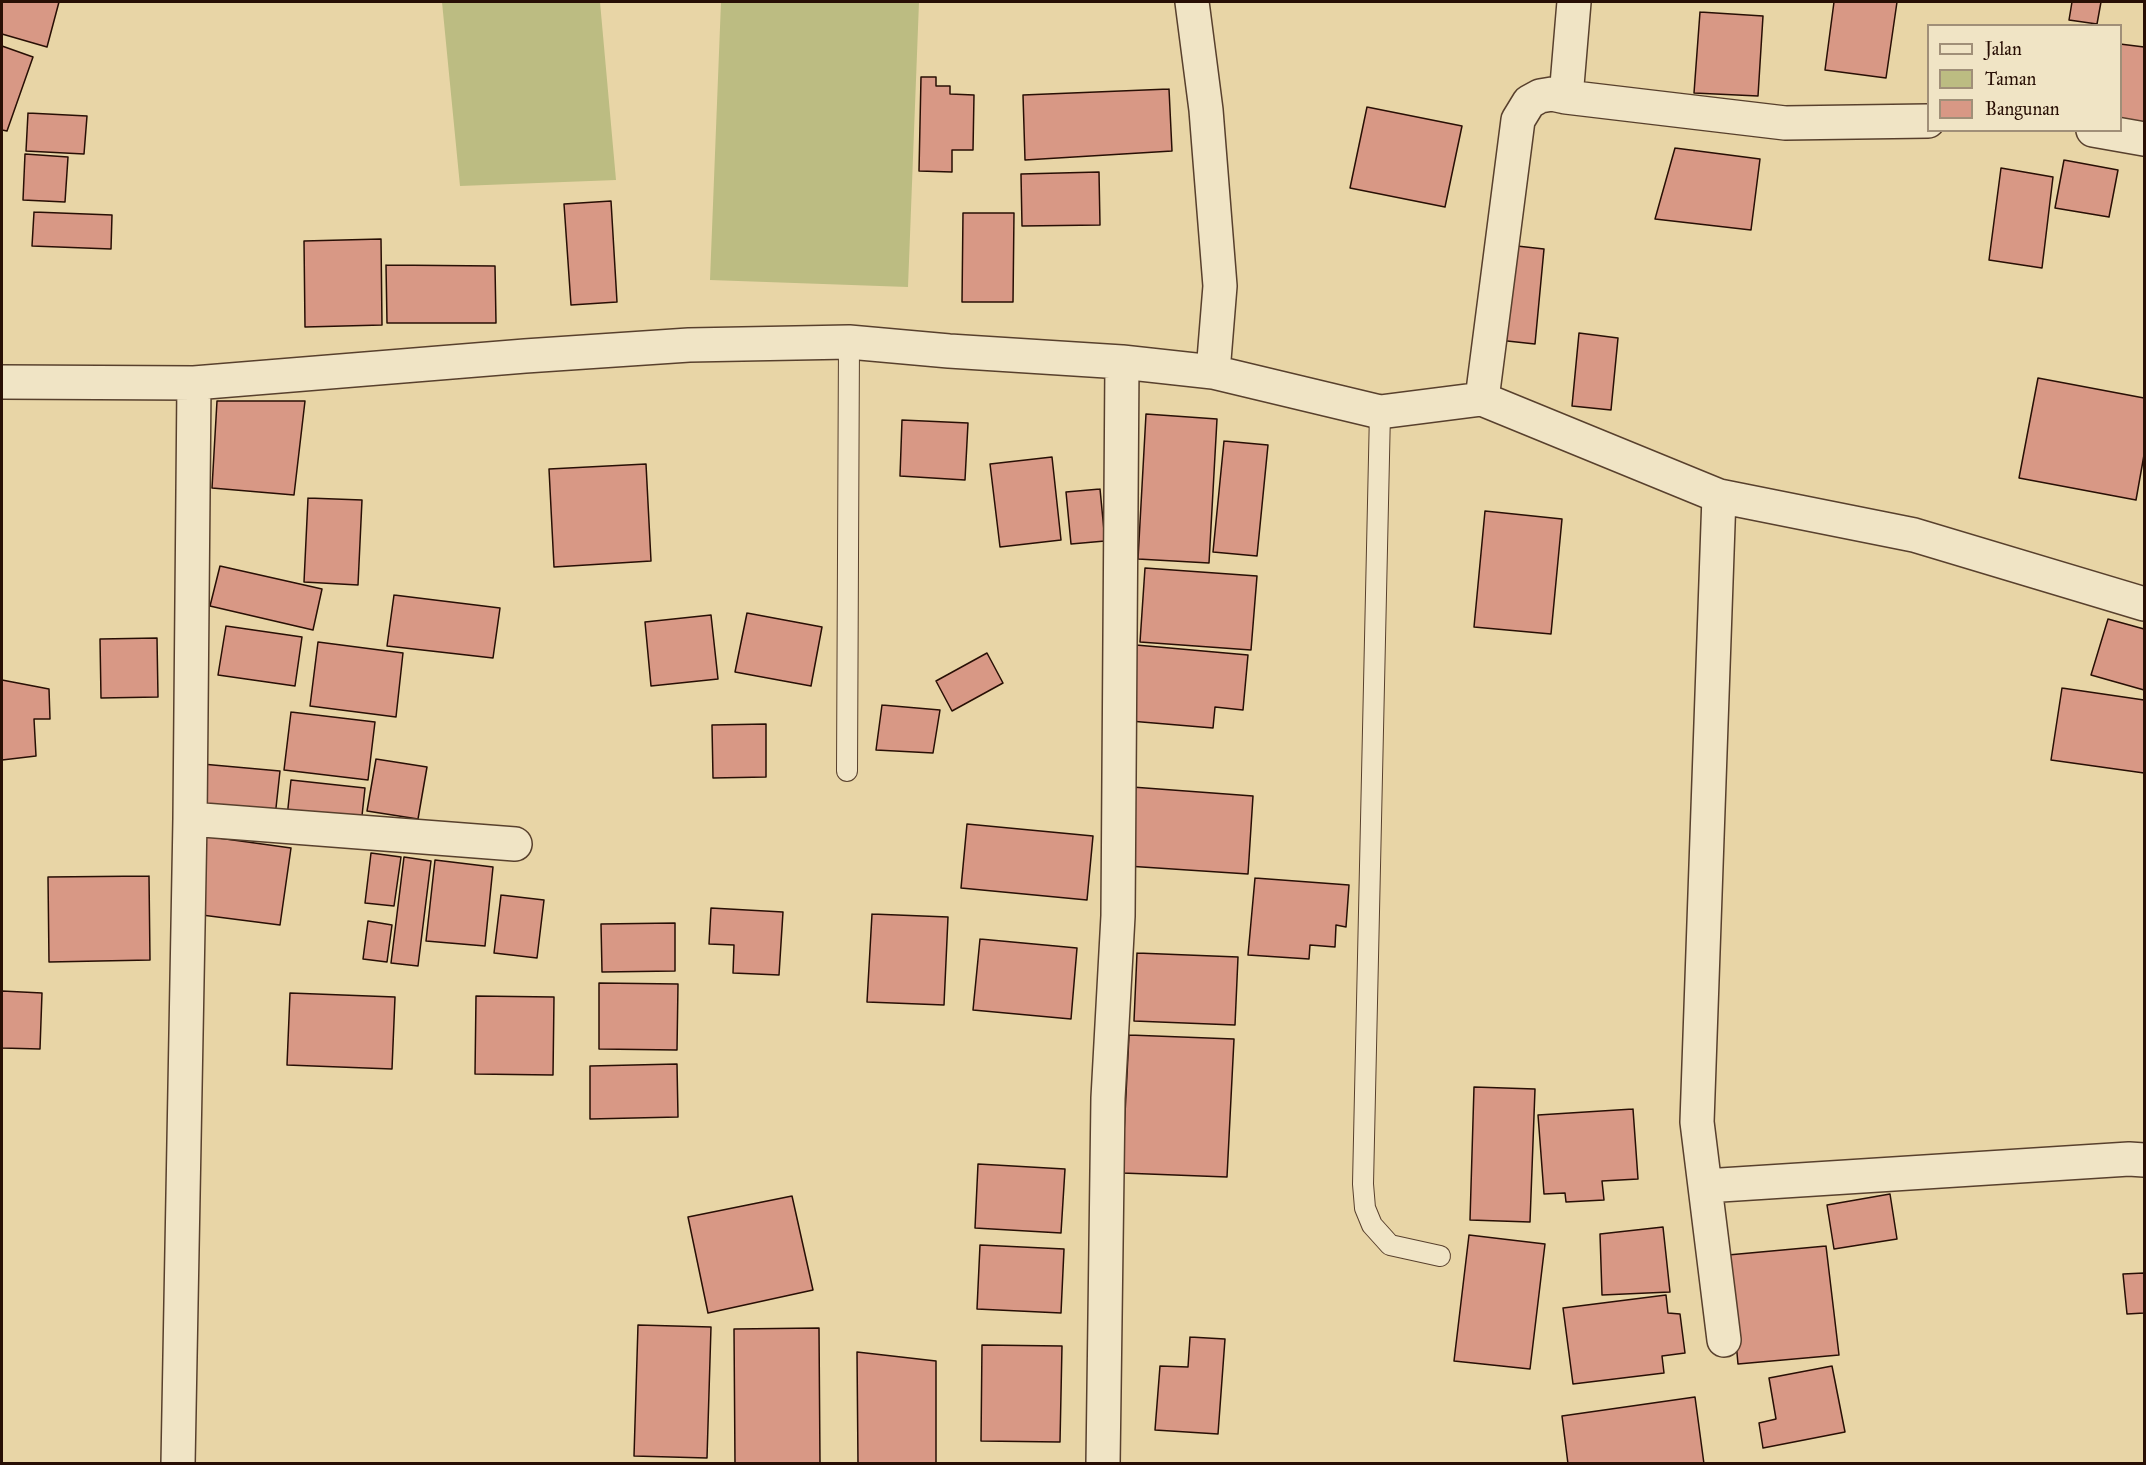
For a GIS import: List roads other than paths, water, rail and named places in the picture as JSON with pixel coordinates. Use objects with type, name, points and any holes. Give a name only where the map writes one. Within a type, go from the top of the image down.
[{"type":"street","points":[[1192,2],[1206,110],[1220,286],[1213,372]]},
{"type":"street","points":[[1566,97],[1574,2]]},
{"type":"street","points":[[1482,399],[1518,120],[1529,102],[1540,96],[1552,94],[1785,123],[1927,121]]},
{"type":"street","points":[[2103,132],[2145,140]]},
{"type":"street","points":[[2,382],[194,382],[689,345],[849,342],[1122,362],[1213,372],[1380,412],[1482,399],[1719,496],[1914,535],[2145,604]]},
{"type":"street","points":[[1103,1464],[1108,1098],[1118,916],[1122,362]]},
{"type":"street","points":[[178,1464],[190,819],[194,382]]},
{"type":"street","points":[[1719,496],[1697,1122],[1724,1340]]},
{"type":"street","points":[[190,819],[515,844]]},
{"type":"street","points":[[1705,1186],[2129,1159],[2145,1160]]},
{"type":"lane","points":[[847,771],[849,342]]},
{"type":"lane","points":[[1380,412],[1363,1184],[1365,1208],[1372,1225],[1390,1245],[1440,1256]]}]
